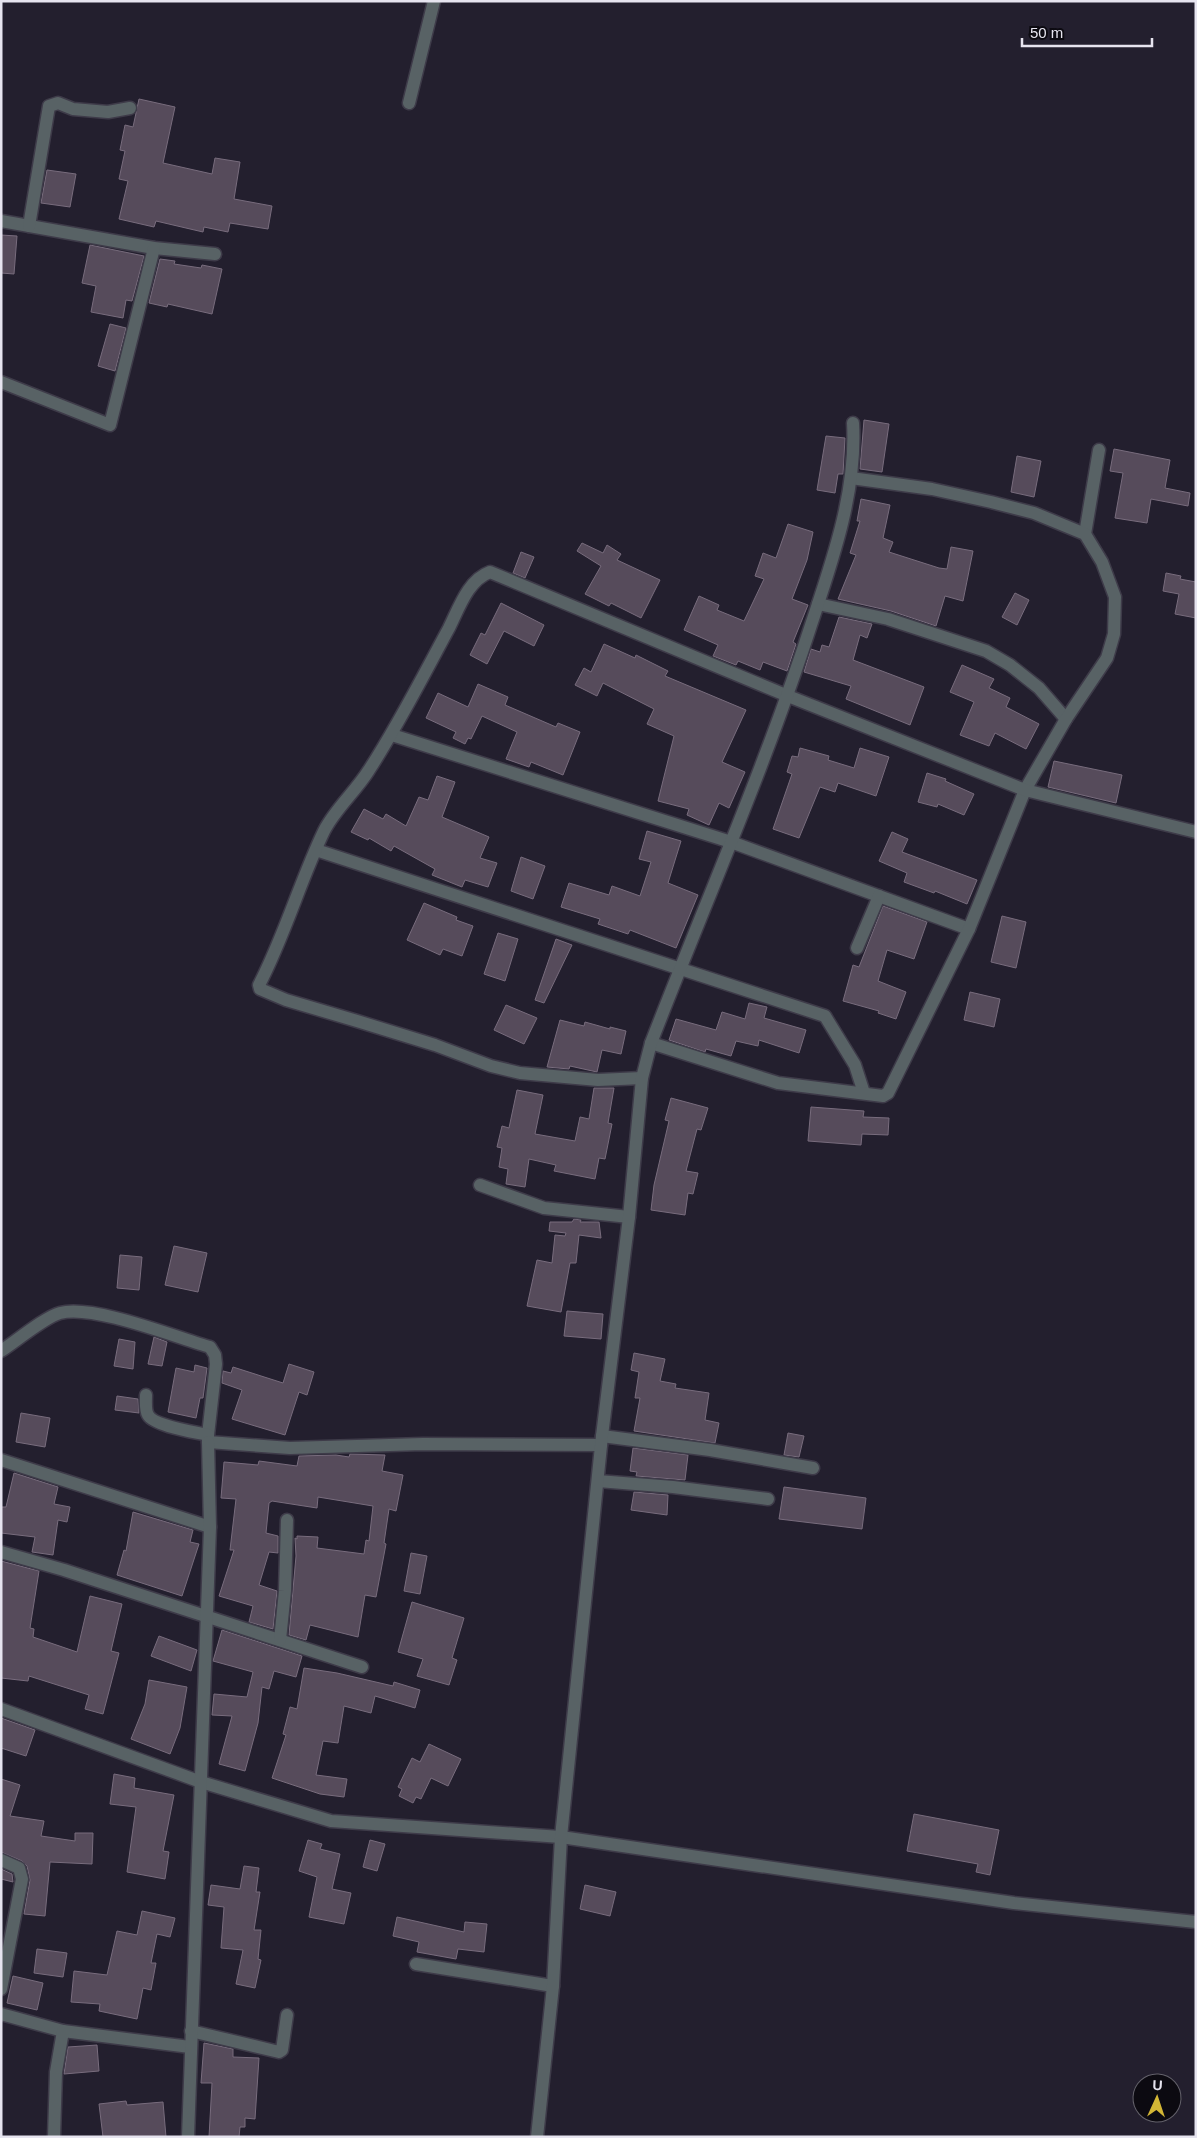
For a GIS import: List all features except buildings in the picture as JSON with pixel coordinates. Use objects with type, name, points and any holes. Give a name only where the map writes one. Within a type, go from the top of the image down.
[{"type":"street","points":[[409,103],[434,1]]},
{"type":"street","points":[[29,226],[49,106],[58,103],[73,109],[108,112],[130,108]]},
{"type":"street","points":[[1,221],[154,248],[215,254]]},
{"type":"street","points":[[1,382],[110,425],[154,248]]},
{"type":"street","points":[[537,2137],[553,1986],[561,1837],[602,1440],[629,1217],[642,1078],[651,1043],[788,696],[818,604],[852,478],[853,423]]},
{"type":"street","points":[[1085,534],[1099,450]]},
{"type":"street","points":[[651,1043],[778,1083],[883,1096],[888,1093],[969,929],[1025,790],[1066,719],[1107,658],[1114,634],[1115,597],[1102,562],[1085,534],[1034,513],[991,502],[932,489],[852,478]]},
{"type":"street","points":[[642,1078],[598,1080],[520,1073],[491,1066],[435,1045],[263,992],[259,985],[274,956],[325,829],[360,784],[392,735],[429,669],[469,590],[480,576],[490,572],[788,696],[1025,790],[1196,832]]},
{"type":"street","points":[[818,604],[888,619],[986,651],[1010,664],[1039,688],[1066,719]]},
{"type":"street","points":[[392,735],[731,842],[969,929]]},
{"type":"street","points":[[316,850],[679,970],[825,1016],[855,1065],[864,1093]]},
{"type":"street","points":[[857,948],[879,896]]},
{"type":"street","points":[[480,1186],[544,1208],[629,1217]]},
{"type":"street","points":[[1,1351],[55,1315],[68,1312],[104,1316],[210,1347],[215,1354],[216,1364],[208,1438],[210,1527],[205,1616],[188,2137]]},
{"type":"street","points":[[146,1395],[147,1413],[155,1421],[208,1438],[290,1448],[602,1440],[710,1450],[813,1468]]},
{"type":"street","points":[[1,1460],[210,1527]]},
{"type":"street","points":[[598,1481],[673,1487],[768,1499]]},
{"type":"street","points":[[280,1640],[285,1591],[287,1520]]},
{"type":"street","points":[[1,1552],[362,1667]]},
{"type":"street","points":[[1,1709],[201,1782],[331,1821],[561,1837],[1014,1903],[1196,1922]]},
{"type":"street","points":[[1,1860],[19,1868],[22,1878],[1,1989]]},
{"type":"street","points":[[416,1964],[553,1986]]},
{"type":"street","points":[[1,2014],[62,2031],[190,2047]]},
{"type":"street","points":[[191,2032],[240,2041],[265,2050],[279,2052],[282,2050],[287,2015]]},
{"type":"street","points":[[54,2137],[56,2072],[62,2031]]}]
